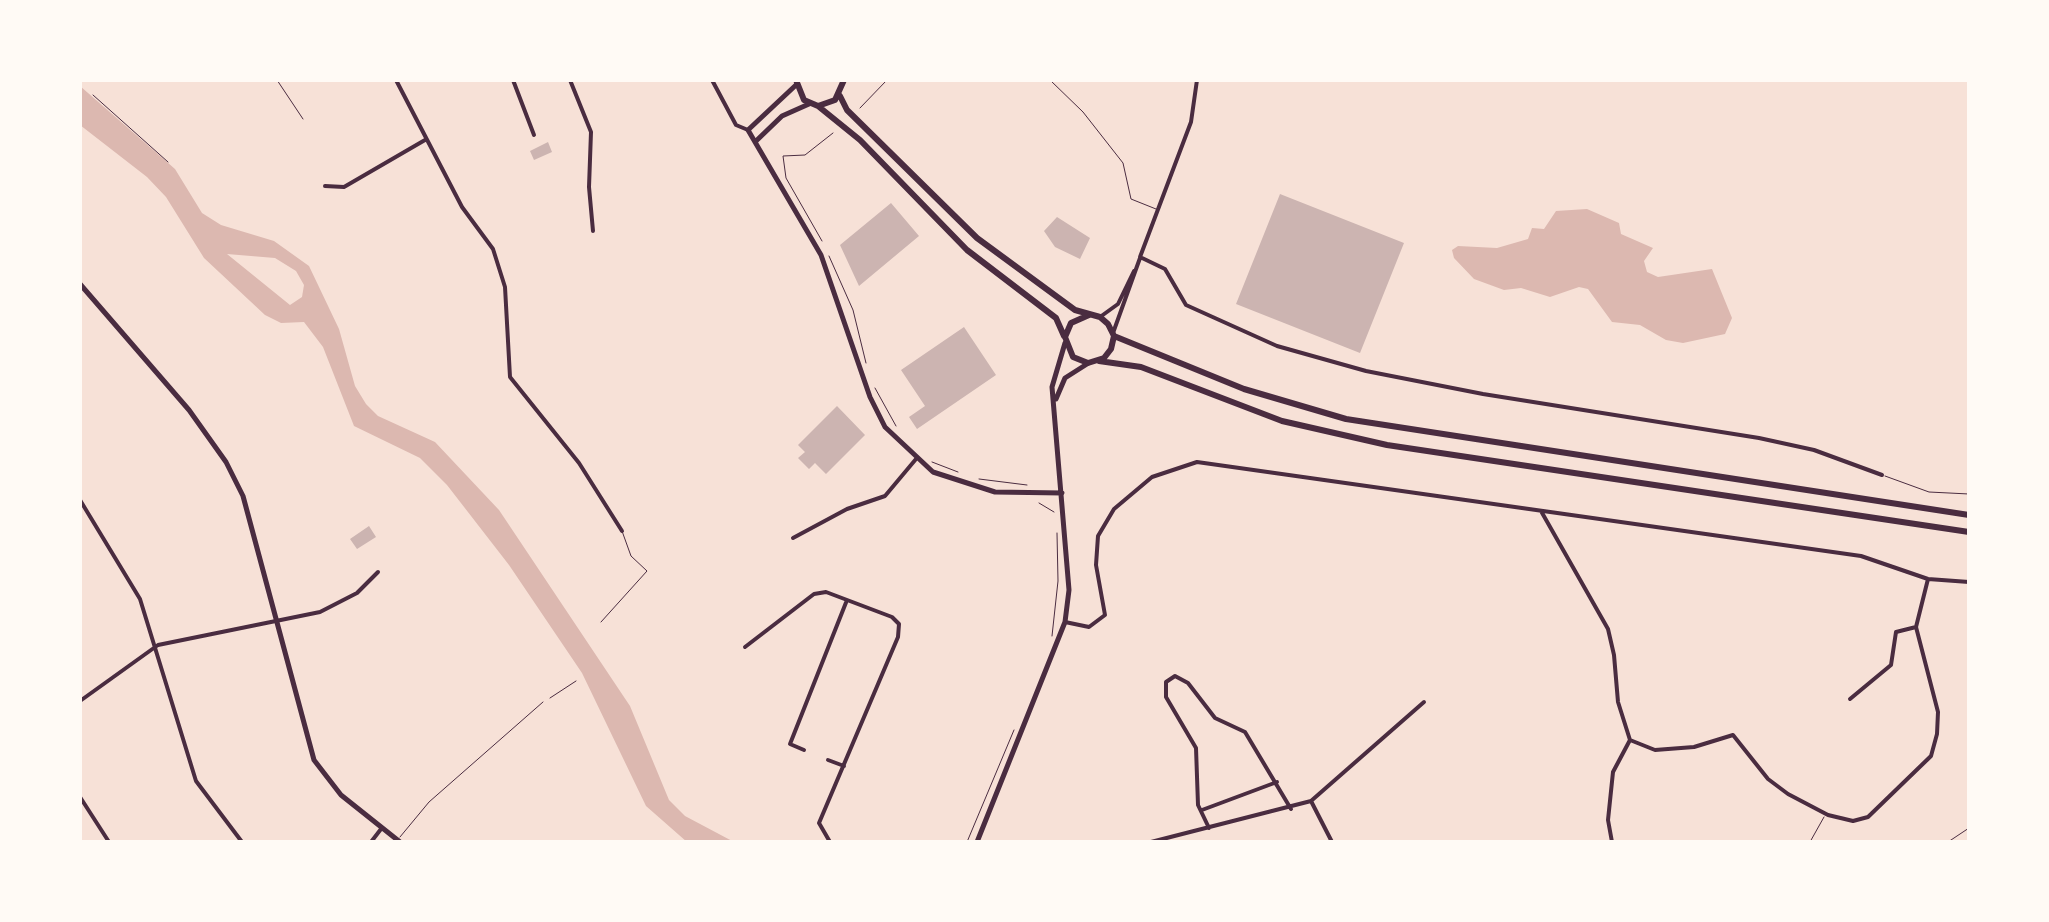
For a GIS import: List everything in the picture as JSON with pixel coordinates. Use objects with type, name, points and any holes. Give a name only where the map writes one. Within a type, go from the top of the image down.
[{"type":"main road","points":[[844,80],[840,96],[847,110],[954,218],[1075,310],[1100,317],[1113,335],[1244,389],[1346,420],[1969,515]]},
{"type":"main road","points":[[796,83],[814,105],[860,140],[967,250],[1056,318],[1073,357],[1088,363],[1141,367],[1282,421],[1386,445],[1969,532]]},
{"type":"main road","points":[[814,105],[840,96]]},
{"type":"main road","points":[[1065,340],[1070,323],[1089,314]]},
{"type":"main road","points":[[1099,361],[1111,349],[1113,335]]},
{"type":"street","points":[[396,80],[462,207],[493,249],[505,287],[510,377],[520,395],[579,463],[622,531]]},
{"type":"street","points":[[512,80],[534,135]]},
{"type":"street","points":[[570,80],[591,132],[588,187],[593,230]]},
{"type":"street","points":[[712,80],[736,125],[748,130],[822,256],[870,397],[894,438],[933,472],[968,486],[1037,495],[1062,493]]},
{"type":"street","points":[[1113,335],[1198,100],[1198,80]]},
{"type":"street","points":[[748,130],[796,83]]},
{"type":"street","points":[[755,142],[782,116],[814,105]]},
{"type":"street","points":[[325,186],[344,187],[425,140]]},
{"type":"street","points":[[1100,317],[1118,304],[1140,258]]},
{"type":"street","points":[[1140,258],[1165,269],[1186,305],[1276,346],[1417,382],[1790,444],[1882,475]]},
{"type":"street","points":[[80,284],[189,410],[226,462],[247,512],[314,760],[341,796],[398,841]]},
{"type":"street","points":[[977,842],[1065,622],[1069,590],[1052,387],[1065,340]]},
{"type":"street","points":[[1054,407],[1065,378],[1088,363]]},
{"type":"street","points":[[793,538],[847,508],[885,496],[916,459]]},
{"type":"street","points":[[1065,622],[1089,626],[1105,615],[1096,565],[1098,536],[1114,509],[1152,477],[1197,462],[1861,556],[1928,578],[1969,582]]},
{"type":"street","points":[[80,500],[123,566],[158,645],[169,700],[196,781],[242,842]]},
{"type":"street","points":[[1541,512],[1608,629],[1618,702],[1630,740],[1614,772],[1608,820],[1612,842]]},
{"type":"street","points":[[80,701],[158,645],[332,608],[378,572]]},
{"type":"street","points":[[1630,740],[1655,750],[1733,735],[1768,779],[1826,814],[1853,821],[1868,817],[1931,756],[1938,712],[1916,626],[1928,578]]},
{"type":"street","points":[[745,648],[814,594],[826,592],[899,624],[820,822],[830,842]]},
{"type":"street","points":[[804,750],[790,744],[847,600]]},
{"type":"street","points":[[1850,699],[1890,665],[1896,632],[1916,626]]},
{"type":"street","points":[[1209,828],[1201,810],[1196,748],[1166,697],[1166,682],[1175,676],[1188,682],[1215,718],[1245,732],[1290,808]]},
{"type":"street","points":[[1151,842],[1310,801],[1424,702]]},
{"type":"street","points":[[828,760],[844,766]]},
{"type":"street","points":[[1201,810],[1277,782]]},
{"type":"street","points":[[80,798],[107,841]]},
{"type":"street","points":[[1310,801],[1332,842]]},
{"type":"street","points":[[372,842],[381,829]]},
{"type":"lane","points":[[278,80],[302,119]]},
{"type":"lane","points":[[1050,80],[1083,112],[1123,163],[1131,199],[1158,210]]},
{"type":"lane","points":[[1882,475],[1930,492],[1969,494]]},
{"type":"lane","points":[[601,622],[647,572],[631,556],[622,531]]},
{"type":"lane","points":[[398,841],[429,802],[543,702]]},
{"type":"lane","points":[[1810,842],[1826,814]]},
{"type":"path","points":[[858,110],[887,80]]},
{"type":"path","points":[[93,96],[168,162]]},
{"type":"path","points":[[837,130],[805,155],[783,156],[783,168],[844,286],[869,373]]},
{"type":"path","points":[[875,388],[898,430]]},
{"type":"path","points":[[931,461],[959,472]]},
{"type":"path","points":[[974,478],[1037,487],[1038,502],[1056,516]]},
{"type":"path","points":[[1049,647],[1058,581],[1057,532]]},
{"type":"path","points":[[543,702],[576,681]]},
{"type":"path","points":[[966,842],[1016,724]]},
{"type":"path","points":[[1948,842],[1969,828]]},
{"type":"shaded area","points":[[80,86],[175,169],[202,213],[221,225],[274,241],[309,266],[339,329],[355,386],[366,404],[378,416],[435,442],[499,510],[630,706],[669,800],[685,816],[734,842],[687,842],[646,806],[582,673],[509,565],[447,485],[420,458],[354,426],[323,347],[304,322],[281,323],[265,315],[204,258],[166,197],[147,177],[80,125]],"holes":[[[227,254],[275,258],[296,271],[304,285],[302,297],[290,305]]]},
{"type":"shaded area","points":[[1587,209],[1619,223],[1621,234],[1653,248],[1644,261],[1647,272],[1658,277],[1712,269],[1732,318],[1725,334],[1683,343],[1666,340],[1640,325],[1612,322],[1588,289],[1579,287],[1550,297],[1521,288],[1504,290],[1474,279],[1454,258],[1452,250],[1458,246],[1497,248],[1528,239],[1532,228],[1544,229],[1556,211]]},
{"type":"building","points":[[548,142],[552,152],[534,160],[530,151]]},
{"type":"building","points":[[1280,194],[1404,243],[1360,353],[1236,304]]},
{"type":"building","points":[[891,203],[919,236],[859,286],[840,245]]},
{"type":"building","points":[[1057,217],[1090,238],[1080,259],[1055,247],[1044,231]]},
{"type":"building","points":[[964,327],[996,375],[917,429],[909,417],[925,406],[901,370]]},
{"type":"building","points":[[837,406],[865,435],[826,474],[815,463],[809,469],[798,458],[805,452],[798,445]]},
{"type":"building","points":[[369,526],[376,537],[357,549],[350,539]]}]
